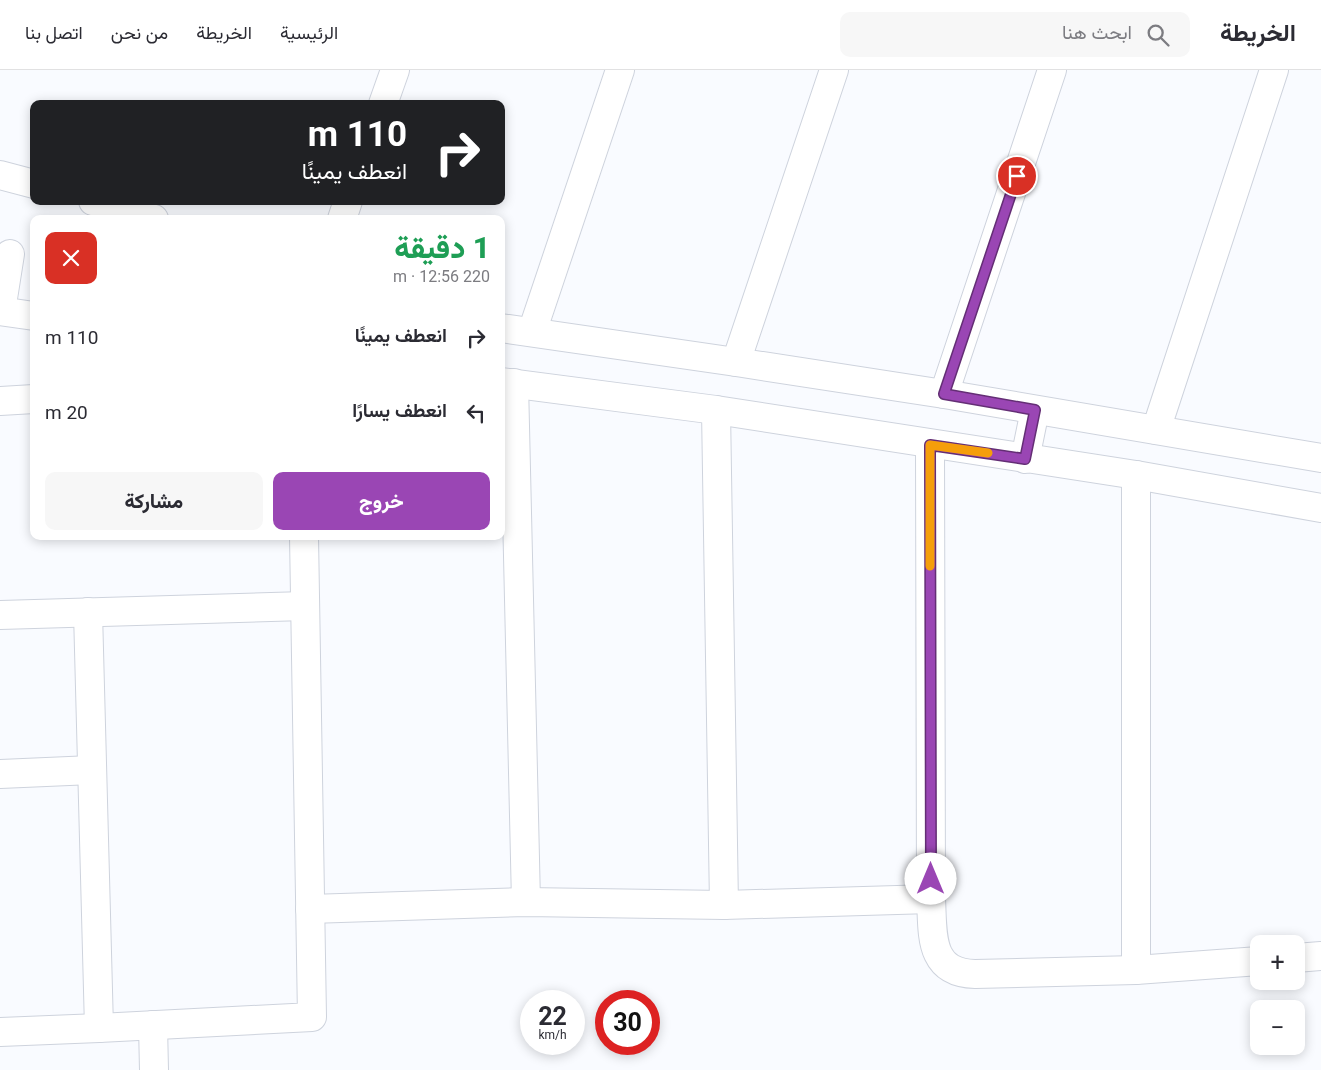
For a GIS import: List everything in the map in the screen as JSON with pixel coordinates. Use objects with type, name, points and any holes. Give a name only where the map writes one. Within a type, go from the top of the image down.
[{"type":"street","points":[[532,332],[620,70]]},
{"type":"street","points":[[736,362],[834,70]]},
{"type":"street","points":[[944,394],[1052,70]]},
{"type":"street","points":[[1156,430],[1274,70]]},
{"type":"street","points":[[384,100],[390,71]]},
{"type":"street","points":[[0,175],[30,183]]},
{"type":"street","points":[[107,205],[140,215]]},
{"type":"street","points":[[15,255],[0,311],[30,315]]},
{"type":"street","points":[[505,329],[944,394],[1321,458]]},
{"type":"street","points":[[526,902],[508,382],[716,410],[930,445],[1136,475],[1321,508]]},
{"type":"street","points":[[0,401],[30,400]]},
{"type":"street","points":[[716,410],[724,905]]},
{"type":"street","points":[[1025,459],[1035,410]]},
{"type":"street","points":[[930,445],[931,899],[936,950],[947,966],[955,971],[975,974],[1136,970],[1250,962]]},
{"type":"street","points":[[1136,475],[1136,970]]},
{"type":"street","points":[[0,1032],[312,1017],[304,540]]},
{"type":"street","points":[[0,615],[305,606]]},
{"type":"street","points":[[88,612],[99,1028]]},
{"type":"street","points":[[0,774],[92,770]]},
{"type":"street","points":[[310,908],[526,902],[724,905],[931,899]]},
{"type":"street","points":[[1305,957],[1321,956]]},
{"type":"street","points":[[153,1026],[154,1070]]},
{"type":"slow traffic","points":[[930,566],[930,445],[988,453]]},
{"type":"route","points":[[931,879],[930,445],[1025,459],[1035,410],[944,394],[1017,176]]}]
